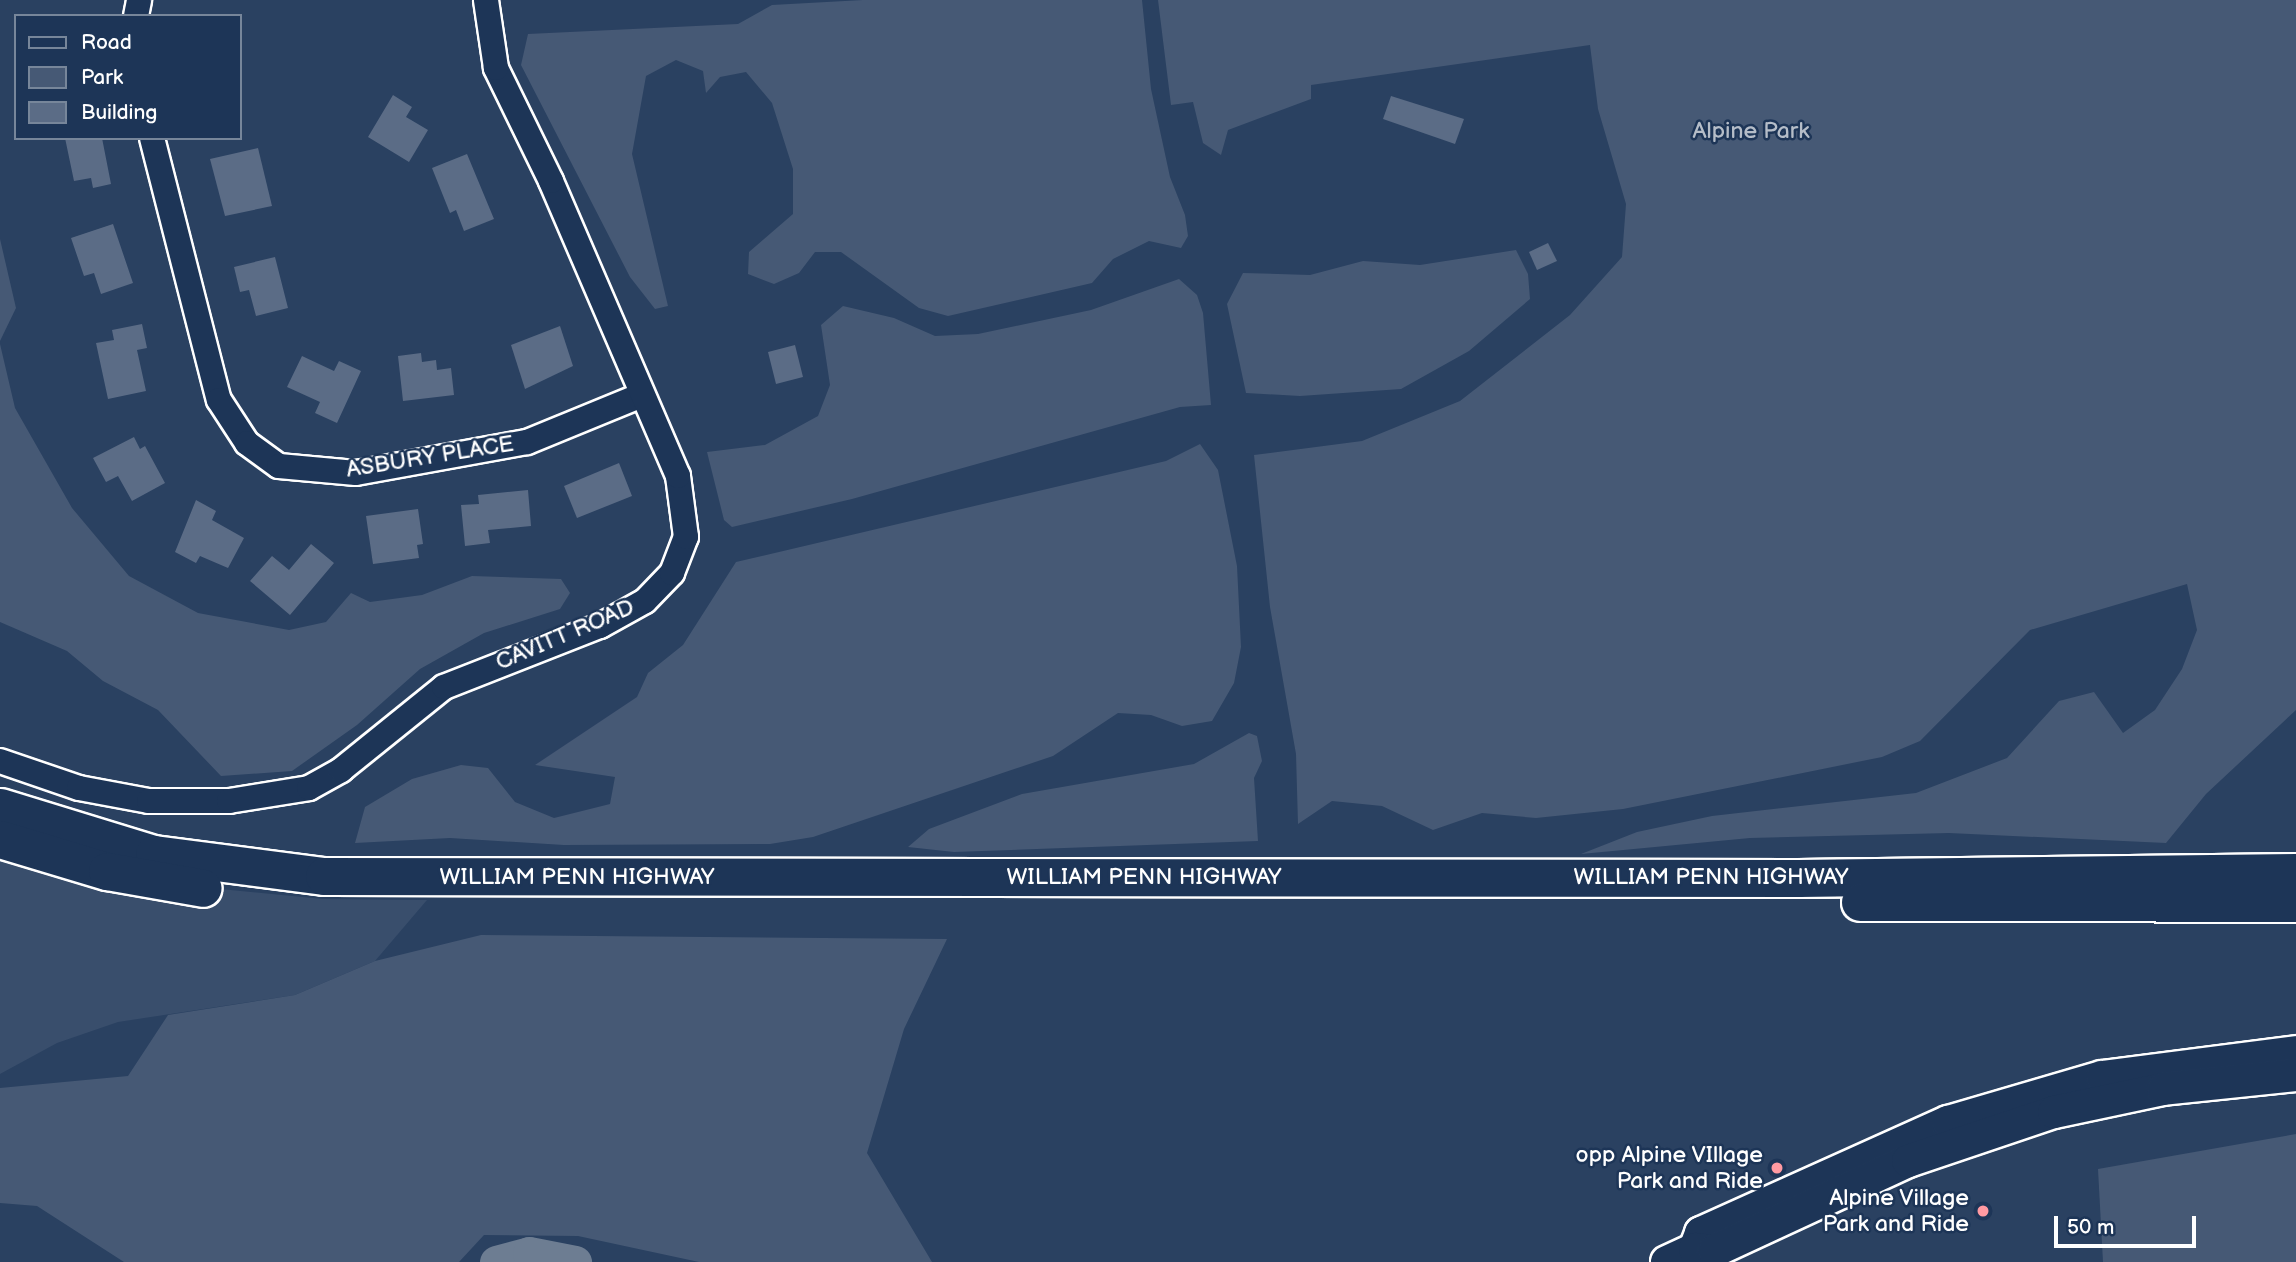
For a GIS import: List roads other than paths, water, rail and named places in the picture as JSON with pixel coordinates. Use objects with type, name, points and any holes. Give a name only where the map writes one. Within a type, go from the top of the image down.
[{"type":"highway","name":"WILLIAM PENN HIGHWAY","points":[[0,807],[153,854],[336,876],[1811,877],[2296,872]]},
{"type":"highway","name":"WILLIAM PENN HIGHWAY","points":[[0,839],[149,879],[359,900],[2296,903]]},
{"type":"main road","points":[[1681,1255],[1702,1233],[1948,1122],[2102,1077],[2296,1052]]},
{"type":"main road","points":[[1681,1255],[1714,1251],[1908,1161],[2054,1112],[2163,1089],[2296,1075]]},
{"type":"street","name":"CAVITT ROAD","points":[[0,761],[79,788],[149,800],[229,801],[291,793],[326,781],[444,687],[626,612],[660,588],[686,537],[678,476],[639,396],[551,181],[496,68],[486,0]]},
{"type":"street","name":"ASBURY PLACE","points":[[153,140],[219,400],[247,443],[279,466],[356,473],[527,442],[639,396]]},
{"type":"waterway","points":[[496,1262],[529,1253],[575,1262]]},
{"type":"place","name":"opp Alpine VIllage Park and Ride","points":[[1777,1168]]},
{"type":"place","name":"Alpine Village Park and Ride","points":[[1983,1211]]},
{"type":"park label","name":"Alpine Park","points":[[1751,131]]}]
